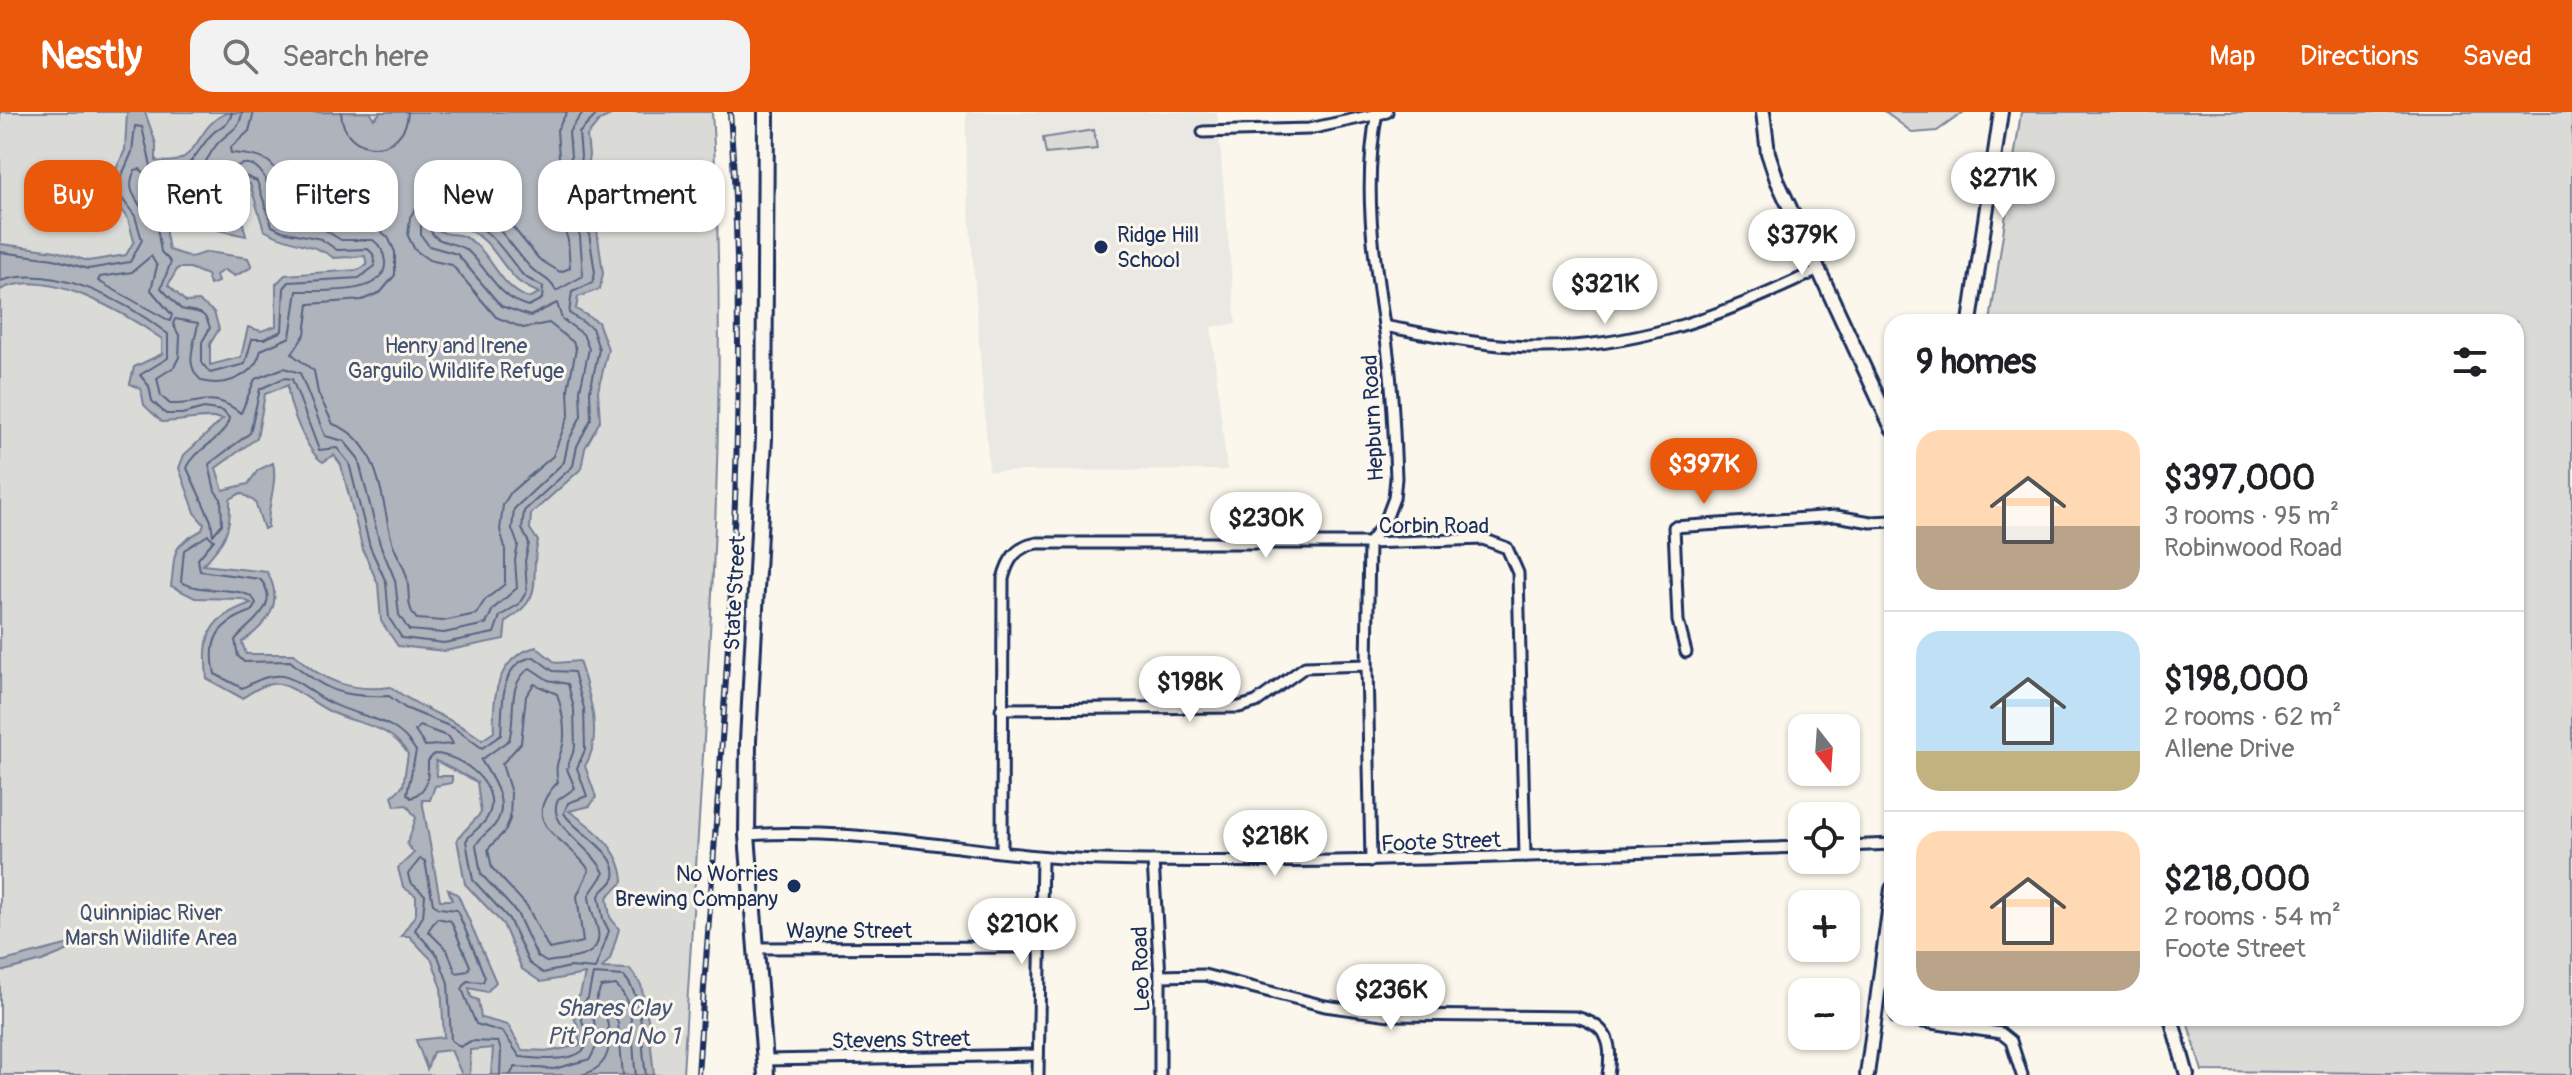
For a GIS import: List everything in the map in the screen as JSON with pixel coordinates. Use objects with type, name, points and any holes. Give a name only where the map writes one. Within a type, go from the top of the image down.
[{"type":"main road","name":"State Street","points":[[765,1067],[747,835],[764,425],[766,112]]},
{"type":"main road","points":[[1763,112],[1771,165],[1884,411]]},
{"type":"main road","points":[[1971,314],[2001,112]]},
{"type":"main road","points":[[1867,1075],[1884,948]]},
{"type":"main road","points":[[2173,1026],[2187,1075]]},
{"type":"street","points":[[1203,132],[1309,129],[1380,113]]},
{"type":"street","name":"Hepburn Road","points":[[1369,543],[1385,522],[1394,498],[1396,478],[1384,326],[1374,271],[1368,160],[1380,113]]},
{"type":"street","points":[[1384,326],[1515,346],[1630,339],[1717,315],[1818,270]]},
{"type":"street","points":[[1686,652],[1678,621],[1674,527],[1836,516],[1884,521]]},
{"type":"street","name":"Corbin Road","points":[[1002,850],[1003,579],[1011,557],[1028,545],[1369,543],[1483,539],[1500,543],[1513,555],[1518,573],[1525,856]]},
{"type":"street","points":[[1369,543],[1367,665],[1371,861]]},
{"type":"street","points":[[1001,709],[1239,707],[1256,702],[1305,667],[1367,665]]},
{"type":"street","name":"Foote Street","points":[[747,835],[918,840],[1042,858],[1153,861],[1371,861],[1788,847]]},
{"type":"street","points":[[1860,845],[1884,844]]},
{"type":"street","points":[[1038,1075],[1042,858]]},
{"type":"street","name":"Leo Road","points":[[1153,861],[1160,976],[1160,1075]]},
{"type":"street","name":"Wayne Street","points":[[755,948],[1038,947]]},
{"type":"street","points":[[1160,976],[1204,975],[1325,1006],[1390,1015],[1576,1017],[1590,1021],[1607,1034],[1612,1054],[1608,1075]]},
{"type":"street","points":[[1875,1015],[1884,1016]]},
{"type":"street","points":[[1951,1026],[2001,1033],[2011,1041],[2022,1075]]},
{"type":"street","name":"Stevens Street","points":[[765,1067],[1038,1055]]},
{"type":"shaded area","name":"Ridge Hill School","points":[[966,112],[1217,112],[1236,324],[1211,327],[1227,470],[989,471],[966,171]]},
{"type":"green space","name":"Henry and Irene Garguilo Wildlife Refuge","points":[[0,112],[712,112],[714,160],[538,160],[538,232],[718,232],[717,473],[712,594],[683,1075],[0,1075]]},
{"type":"green space","points":[[1885,112],[1964,112],[1937,131],[1913,133]]},
{"type":"green space","points":[[2021,112],[2572,112],[2572,1075],[2202,1071],[2188,1026],[2524,1026],[2524,314],[1991,314]]},
{"type":"green space","points":[[1094,130],[1097,149],[1046,154],[1043,138]]},
{"type":"water","name":"Shares Clay Pit Pond No 1","points":[[127,112],[145,112],[156,144],[156,160],[138,160],[138,232],[166,232],[169,250],[191,257],[208,252],[248,258],[252,267],[235,276],[224,270],[216,275],[218,282],[210,285],[207,275],[190,268],[178,268],[168,285],[186,302],[199,301],[214,312],[219,329],[210,344],[210,365],[241,357],[248,327],[261,331],[276,326],[276,284],[285,275],[358,270],[367,265],[365,256],[334,258],[268,232],[398,232],[398,160],[266,160],[264,230],[250,184],[250,160],[176,160],[189,153],[216,119],[227,113],[370,112],[374,119],[381,112],[617,112],[600,120],[587,136],[588,160],[538,160],[538,232],[597,232],[603,273],[600,289],[578,297],[576,309],[598,322],[608,349],[598,391],[600,421],[585,448],[581,469],[531,514],[530,529],[538,541],[534,586],[527,603],[506,621],[504,639],[445,651],[398,646],[381,621],[378,584],[363,550],[341,465],[334,455],[323,462],[311,449],[294,415],[288,385],[265,394],[257,438],[216,468],[223,490],[248,484],[258,470],[273,463],[268,527],[264,529],[255,502],[241,493],[230,499],[225,535],[203,565],[267,572],[272,583],[274,603],[266,620],[242,642],[246,654],[294,654],[316,672],[338,683],[363,688],[391,687],[482,740],[494,732],[496,692],[505,669],[513,659],[536,647],[556,663],[579,661],[593,714],[593,742],[585,766],[596,797],[590,806],[569,811],[605,841],[618,860],[623,882],[607,897],[610,917],[619,929],[610,959],[602,968],[630,969],[641,985],[654,1075],[491,1075],[493,1048],[470,1050],[470,1075],[462,1075],[451,1050],[433,1052],[427,1069],[416,1040],[444,1037],[441,986],[432,960],[409,936],[401,936],[416,914],[416,896],[403,887],[398,868],[414,853],[407,844],[416,818],[407,805],[395,806],[392,796],[403,786],[408,754],[381,730],[327,710],[289,687],[267,685],[242,698],[207,679],[206,650],[211,630],[225,615],[251,603],[242,599],[195,598],[171,586],[176,552],[184,542],[202,530],[204,524],[196,515],[179,468],[184,455],[223,419],[162,422],[144,405],[141,389],[130,384],[134,367],[162,354],[162,339],[128,317],[62,288],[19,284],[0,290],[0,244],[56,251],[88,261],[126,255],[134,241],[128,219],[122,211],[120,160],[125,150]],"holes":[[[436,761],[477,782],[481,813],[457,839],[465,884],[503,924],[522,969],[541,982],[585,974],[580,995],[569,1007],[577,1024],[580,1045],[552,1051],[522,1050],[508,1025],[481,1018],[478,1000],[471,997],[469,988],[487,992],[496,982],[458,895],[448,889],[452,900],[440,900],[422,800],[430,800],[435,786],[452,783],[452,776],[437,776]]]},
{"type":"water","points":[[108,934],[42,961],[0,972],[0,962]]},
{"type":"railway","points":[[698,1075],[724,714],[736,473],[736,232],[730,112]]},
{"type":"place","name":"Ridge Hill School","points":[[1101,247]]},
{"type":"place","name":"No Worries Brewing Company","points":[[794,886]]},
{"type":"park label","name":"Quinnipiac River Marsh Wildlife Area","points":[[151,924]]}]
